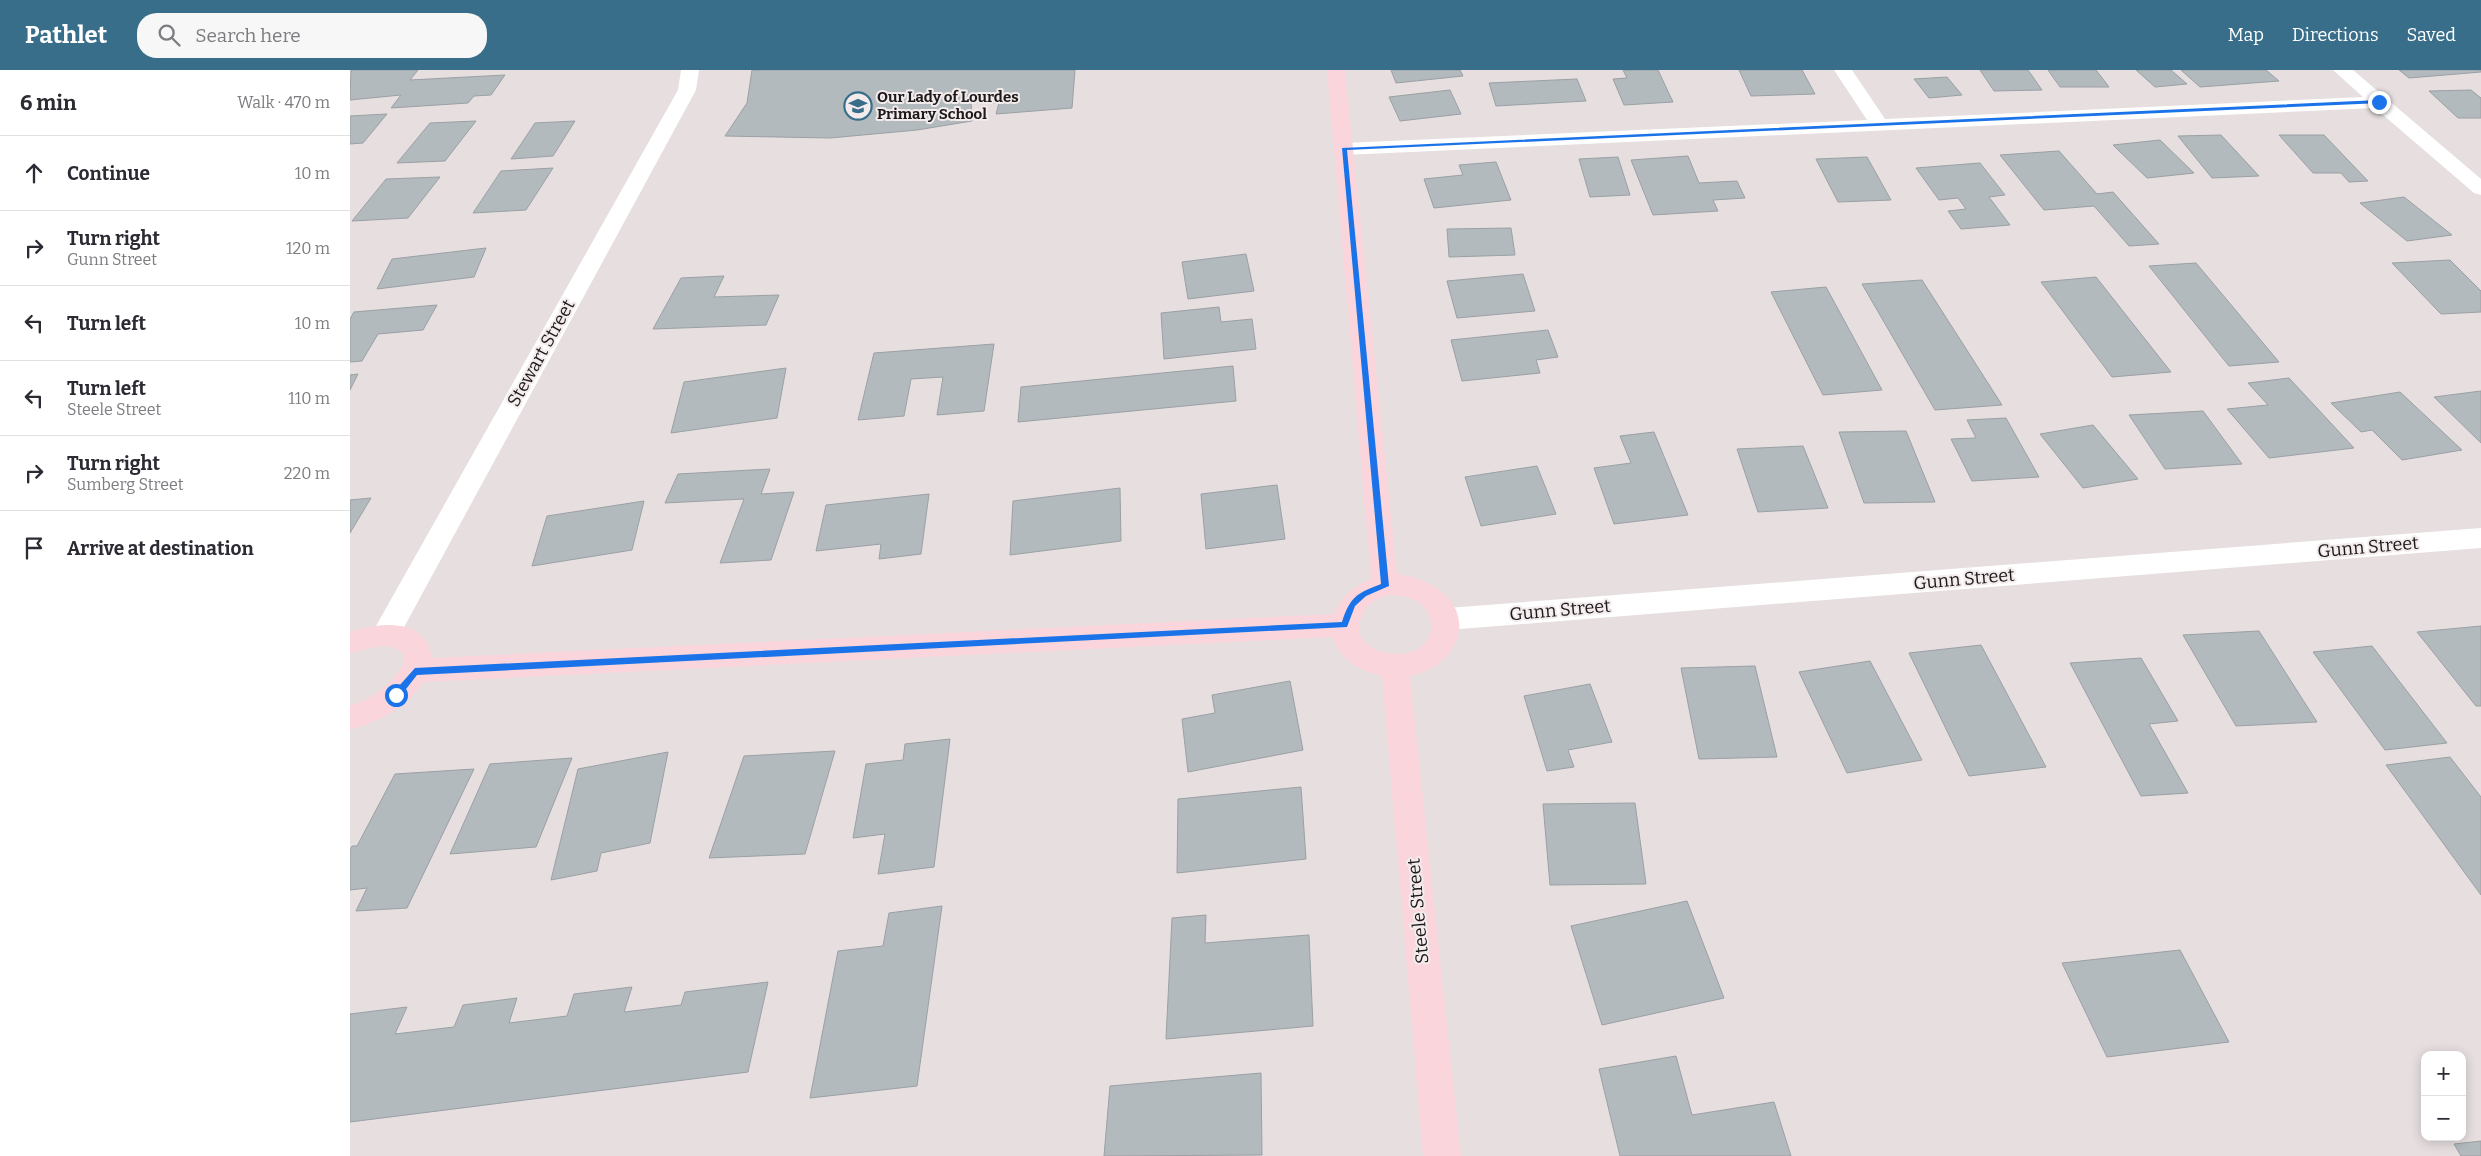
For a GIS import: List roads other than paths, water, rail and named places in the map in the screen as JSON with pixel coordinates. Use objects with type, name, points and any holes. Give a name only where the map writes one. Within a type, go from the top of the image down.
[{"type":"street","name":"Stewart Street","points":[[386,634],[687,90],[690,70]]},
{"type":"street","points":[[1336,70],[1385,586]]},
{"type":"street","points":[[1843,70],[1878,123]]},
{"type":"street","points":[[2342,70],[2481,189]]},
{"type":"street","points":[[1344,149],[1878,123],[2379,102]]},
{"type":"street","name":"Gunn Street","points":[[1447,619],[2481,538]]},
{"type":"street","points":[[1406,585],[1422,590],[1435,598],[1444,610],[1447,619],[1445,637],[1437,650],[1423,660],[1395,667],[1384,666],[1366,659],[1353,649],[1346,635],[1344,625],[1352,605],[1363,594],[1385,586],[1406,585]]},
{"type":"street","points":[[415,672],[1344,625]]},
{"type":"street","points":[[350,643],[369,636],[386,634],[405,638],[417,650],[418,662],[415,672],[396,695],[367,713],[350,718]]},
{"type":"street","name":"Steele Street","points":[[1395,667],[1442,1156]]},
{"type":"place","name":"Our Lady of Lourdes Primary School","points":[[858,106]]}]
